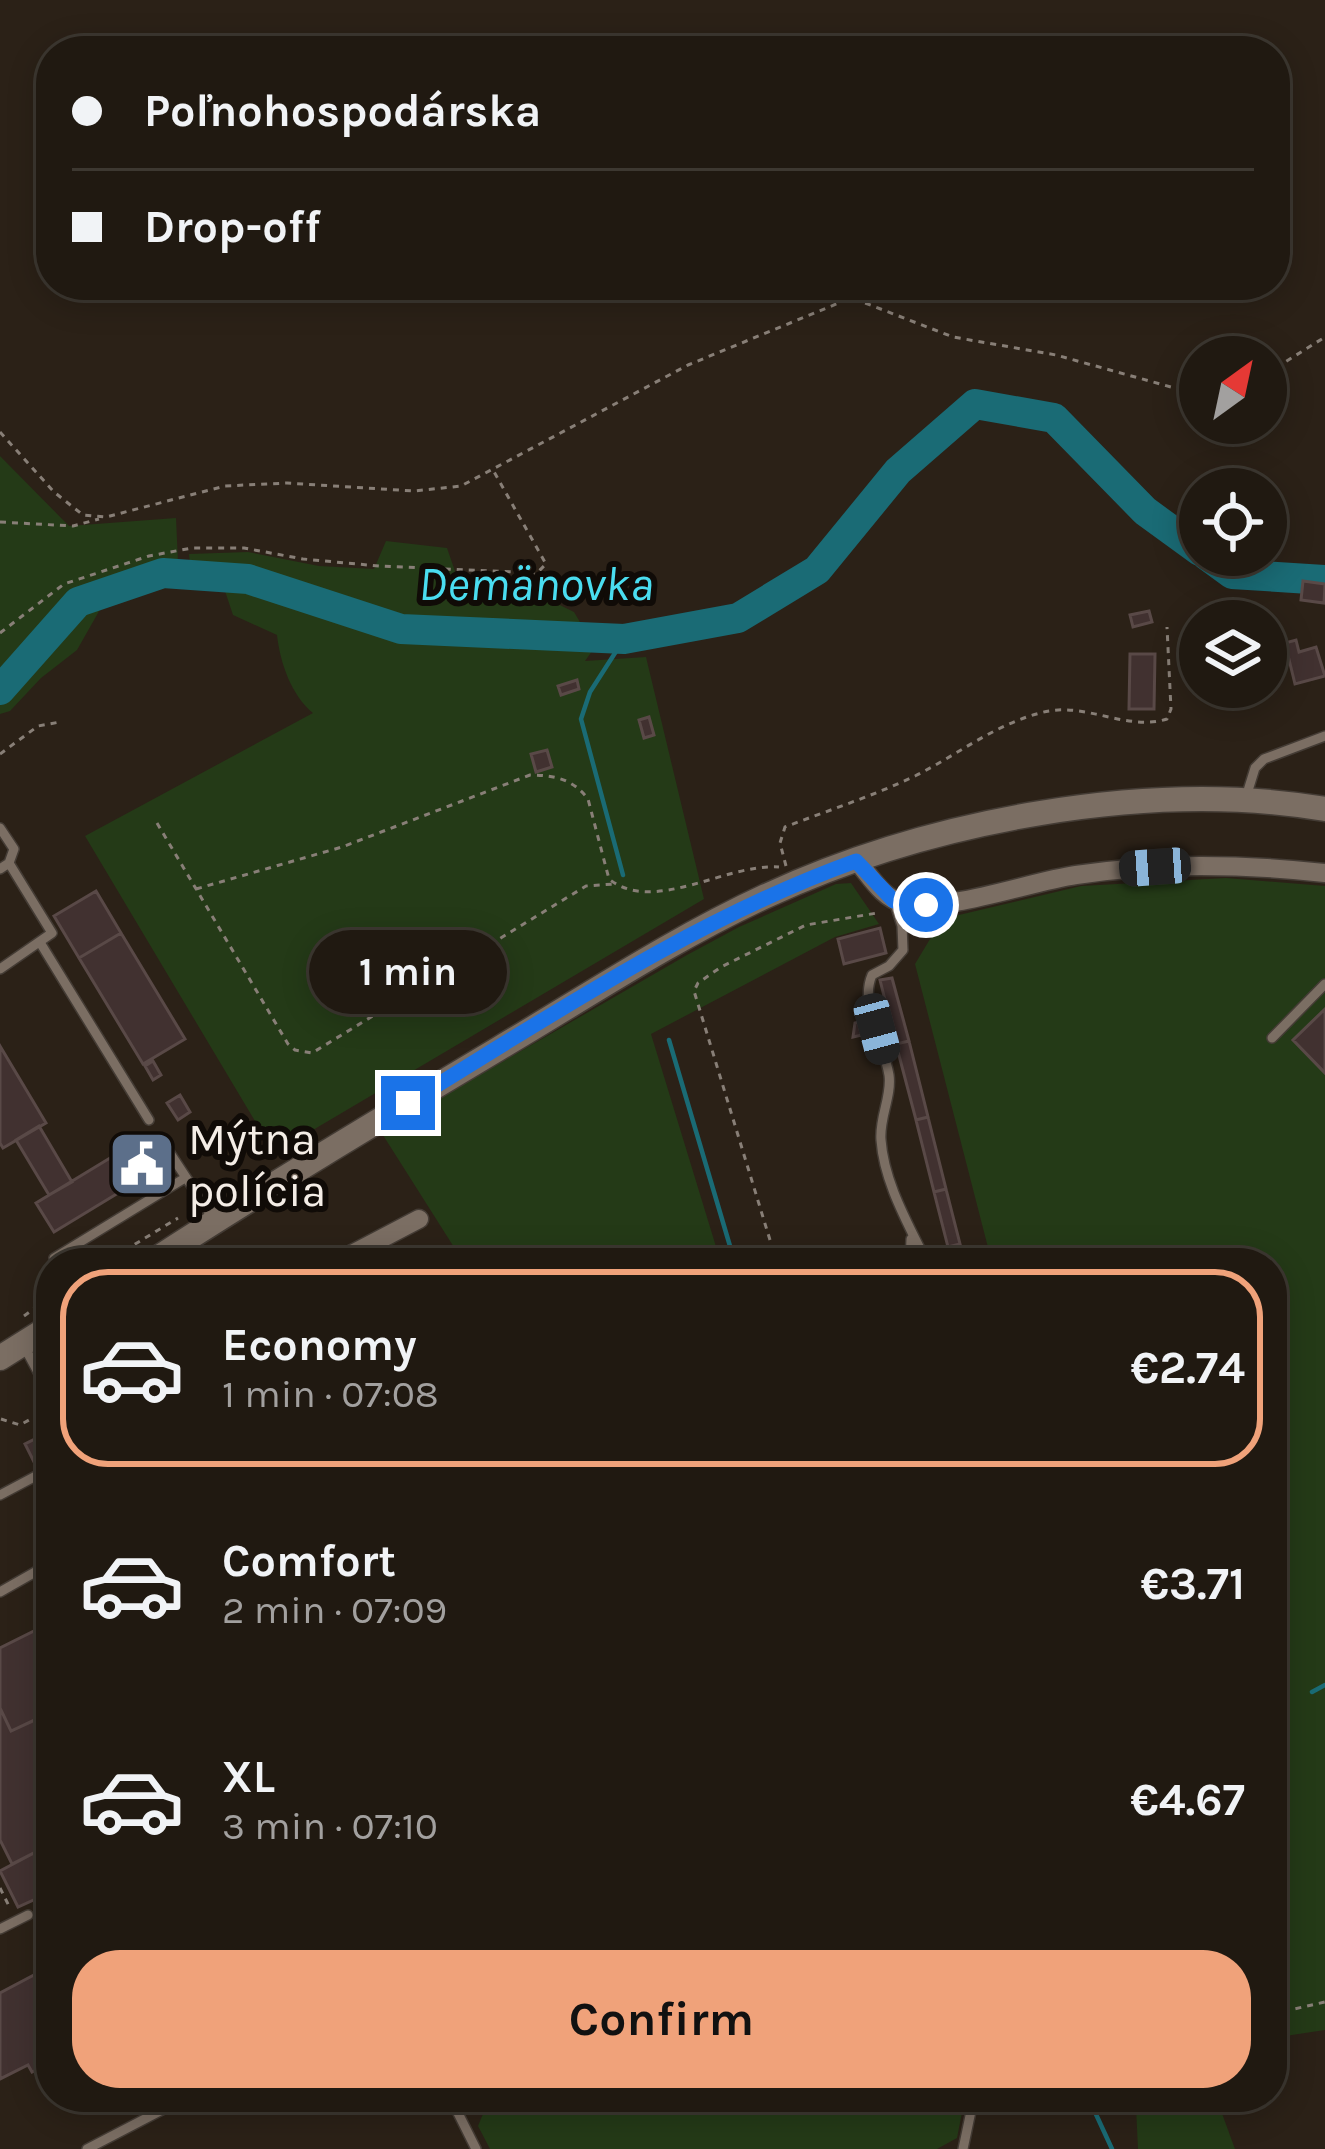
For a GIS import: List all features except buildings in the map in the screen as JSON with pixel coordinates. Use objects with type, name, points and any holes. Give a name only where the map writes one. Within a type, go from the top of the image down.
[{"type":"main road","points":[[172,1248],[671,947],[761,898],[856,861],[942,836],[1070,810],[1245,800],[1325,804]]},
{"type":"main road","points":[[0,1358],[22,1344],[36,1326]]},
{"type":"street","points":[[856,861],[895,905],[945,903],[1117,869],[1202,865],[1325,873]]},
{"type":"street","points":[[363,1248],[419,1219]]},
{"type":"street","points":[[371,1244],[373,1248]]},
{"type":"lane","points":[[1245,800],[1255,768],[1264,759],[1325,736]]},
{"type":"lane","points":[[0,828],[14,849],[5,866],[52,933],[0,969]]},
{"type":"lane","points":[[895,905],[905,938],[903,950],[889,967],[872,975],[867,993],[890,1077],[881,1118],[885,1165],[919,1248]]},
{"type":"lane","points":[[40,944],[149,1120]]},
{"type":"lane","points":[[1272,1038],[1325,984]]},
{"type":"lane","points":[[166,1147],[214,1221]]},
{"type":"lane","points":[[70,1248],[185,1178]]},
{"type":"lane","points":[[911,1234],[911,1248]]},
{"type":"lane","points":[[22,1344],[36,1369]]},
{"type":"lane","points":[[0,1495],[36,1476]]},
{"type":"lane","points":[[0,1592],[36,1572]]},
{"type":"lane","points":[[0,1929],[28,1915]]},
{"type":"lane","points":[[87,2149],[155,2112]]},
{"type":"lane","points":[[458,2112],[476,2149]]},
{"type":"lane","points":[[963,2149],[971,2112]]},
{"type":"path","points":[[0,523],[73,526],[224,486],[287,483],[414,491],[461,486],[688,365],[846,300],[860,301],[953,337],[1056,355],[1179,387]]},
{"type":"path","points":[[1287,361],[1325,337]]},
{"type":"path","points":[[0,432],[54,492],[82,515],[106,517]]},
{"type":"path","points":[[0,633],[64,584],[149,556],[192,548],[244,548],[303,559],[452,571],[537,573],[546,564],[493,470]]},
{"type":"path","points":[[157,824],[288,1044],[312,1053],[586,886],[605,882],[659,893],[758,866],[787,867],[780,843],[785,826],[918,774],[987,734],[1045,711],[1078,708],[1153,724],[1167,719],[1172,710],[1168,627]]},
{"type":"path","points":[[0,754],[38,726],[60,722]]},
{"type":"path","points":[[196,889],[342,848],[530,775],[559,778],[582,791],[609,879],[616,884]]},
{"type":"path","points":[[772,1248],[694,991],[722,967],[806,925],[895,905]]},
{"type":"path","points":[[1,1419],[20,1425],[36,1416]]},
{"type":"path","points":[[0,1888],[17,1921]]},
{"type":"path","points":[[1287,2011],[1325,2002]]},
{"type":"green space","points":[[0,456],[69,526],[176,518],[178,562],[82,592],[102,606],[77,650],[10,711],[0,714]]},
{"type":"green space","points":[[386,541],[447,548],[457,577],[524,576],[529,590],[574,612],[595,647],[585,661],[646,657],[704,899],[274,1153],[85,836],[313,713],[288,677],[277,635],[233,615],[218,570],[190,564],[189,554],[248,552],[319,566],[374,569]]},
{"type":"green space","points":[[1226,878],[1325,886],[1325,2030],[1287,2036],[1287,1248],[988,1248],[915,964],[942,919],[1081,886]]},
{"type":"green space","points":[[851,883],[879,924],[835,937],[651,1034],[716,1248],[454,1248],[381,1132],[687,955],[836,884]]},
{"type":"green space","points":[[484,2112],[962,2112],[957,2138],[937,2149],[490,2149],[478,2126]]},
{"type":"green space","points":[[1136,2112],[1221,2112],[1235,2149],[1138,2149]]},
{"type":"waterway","name":"Demänovka","points":[[0,690],[78,602],[163,573],[248,579],[401,629],[624,639],[738,618],[817,570],[898,471],[975,404],[1054,418],[1145,511],[1179,536]]},
{"type":"waterway","name":"Demänovka","points":[[1263,576],[1325,580]]},
{"type":"waterway","points":[[623,875],[581,719],[590,692],[624,639]]},
{"type":"waterway","points":[[669,1040],[731,1248]]},
{"type":"waterway","points":[[1312,1692],[1325,1685]]},
{"type":"waterway","points":[[1095,2112],[1112,2149]]},
{"type":"place","name":"Mýtna polícia","points":[[142,1164]]},
{"type":"route","points":[[408,1103],[671,947],[807,878],[856,861],[894,901],[926,905]]}]
